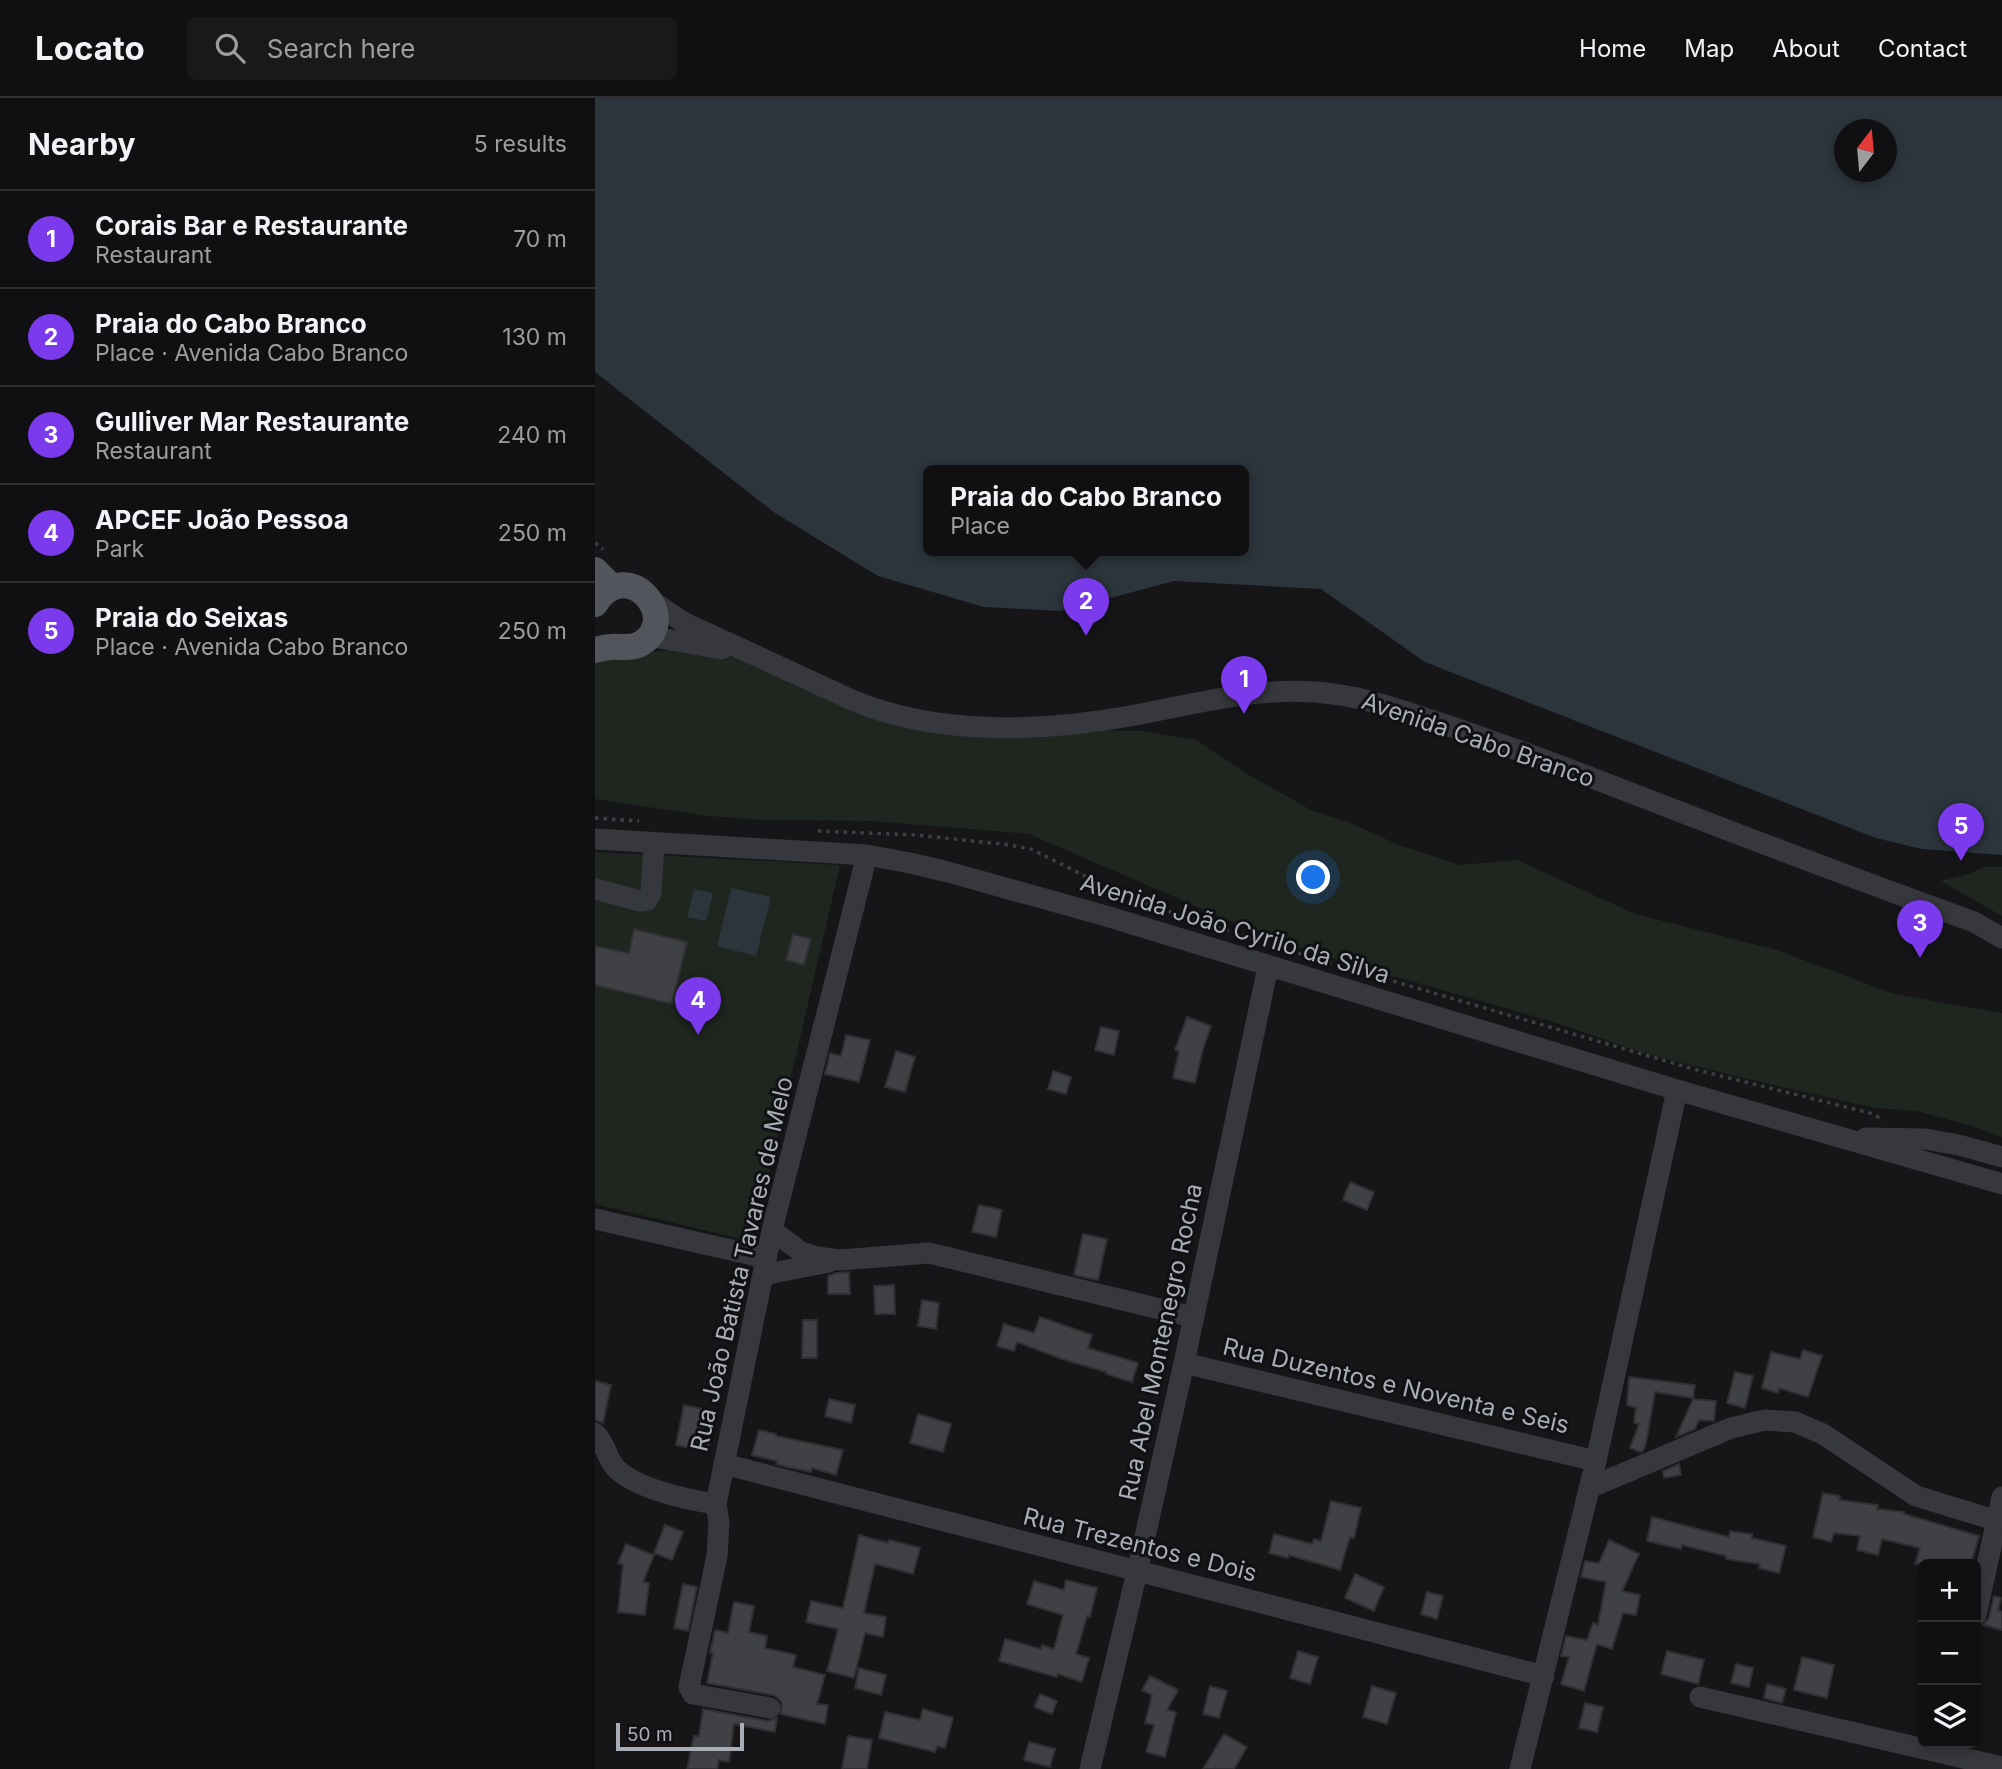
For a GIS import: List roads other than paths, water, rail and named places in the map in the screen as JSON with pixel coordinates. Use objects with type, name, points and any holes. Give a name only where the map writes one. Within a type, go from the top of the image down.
[{"type":"main road","points":[[601,641],[629,648],[649,636],[655,623],[652,601],[641,590],[602,578]]},
{"type":"street","name":"Avenida Cabo Branco","points":[[652,601],[683,622],[875,710],[925,720],[986,727],[1027,727],[1103,720],[1255,694],[1319,692],[1365,700],[1536,757],[1779,851],[1974,922],[2002,938]]},
{"type":"street","points":[[649,636],[717,647],[762,659]]},
{"type":"street","name":"Avenida João Cyrilo da Silva","points":[[595,839],[867,855],[948,872],[1105,916],[1677,1090],[2002,1184]]},
{"type":"street","points":[[595,889],[640,901],[647,900],[651,893],[654,843]]},
{"type":"street","name":"Rua João Batista Tavares de Melo","points":[[770,1708],[693,1694],[689,1687],[717,1556],[719,1522],[716,1504],[764,1267],[867,855]]},
{"type":"street","name":"Rua Abel Montenegro Rocha","points":[[1090,1769],[1184,1363],[1268,967]]},
{"type":"street","name":"Rua Duzentos e Noventa e Seis","points":[[1520,1769],[1596,1461],[1677,1090]]},
{"type":"street","name":"Avenida João Cyrilo da Silva","points":[[1847,1139],[1926,1139],[2002,1157]]},
{"type":"street","points":[[595,1219],[764,1267],[840,1260]]},
{"type":"street","name":"Rua Duzentos e Noventa e Seis","points":[[772,1230],[801,1252],[817,1257],[840,1260],[929,1253],[1193,1317]]},
{"type":"street","name":"Rua Duzentos e Noventa e Seis","points":[[1184,1363],[1596,1461]]},
{"type":"street","points":[[1589,1488],[1731,1428],[1765,1420],[1795,1422],[1823,1434],[1916,1496],[1998,1533]]},
{"type":"street","points":[[595,1433],[601,1438],[612,1464],[632,1481],[716,1504]]},
{"type":"street","name":"Rua Trezentos e Dois","points":[[725,1464],[1544,1676]]},
{"type":"street","points":[[1981,1596],[1998,1533],[2002,1497]]},
{"type":"street","points":[[1700,1698],[1918,1742]]},
{"type":"street","points":[[1946,1748],[2002,1767]]},
{"type":"place","name":"Praia do Cabo Branco","points":[[1086,636]]},
{"type":"place","name":"Corais Bar e Restaurante","points":[[1244,714]]},
{"type":"place","name":"Praia do Seixas","points":[[1961,861]]},
{"type":"place","name":"Gulliver Mar Restaurante","points":[[1920,958]]},
{"type":"place","name":"APCEF João Pessoa","points":[[698,1035]]}]
